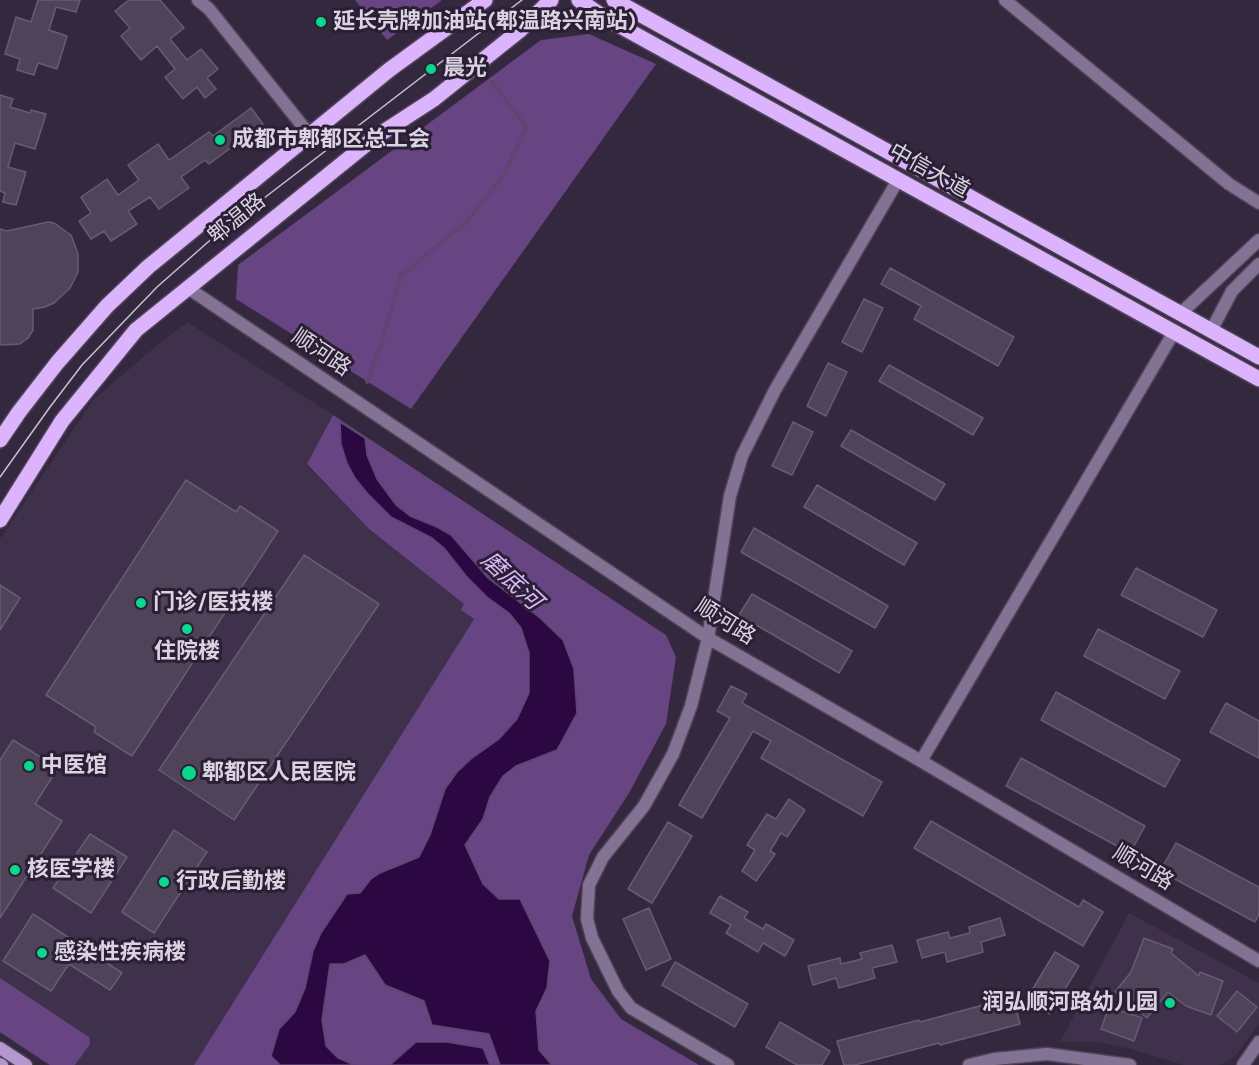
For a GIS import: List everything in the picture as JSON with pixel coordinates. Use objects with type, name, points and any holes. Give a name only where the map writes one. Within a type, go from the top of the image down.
[{"type":"main road","name":"郫温路","points":[[0,440],[57,363],[107,306],[148,267],[389,70],[485,0]]},
{"type":"main road","name":"郫温路","points":[[0,520],[62,421],[136,330],[375,138],[434,99],[519,31],[550,0]]},
{"type":"main road","name":"中信大道","points":[[579,0],[602,16],[1259,379]]},
{"type":"main road","name":"中信大道","points":[[614,0],[1259,357]]},
{"type":"main road","points":[[0,1048],[26,1065]]},
{"type":"street","points":[[198,0],[209,9],[309,134]]},
{"type":"street","points":[[1005,0],[1229,184],[1259,203]]},
{"type":"street","points":[[728,1065],[631,1008],[618,991],[592,938],[587,919],[589,885],[603,857],[644,806],[673,754],[691,706],[708,638],[730,496],[742,456],[775,390],[898,180]]},
{"type":"street","points":[[1180,314],[1259,240]]},
{"type":"street","points":[[1211,331],[1232,291],[1259,264]]},
{"type":"street","name":"顺河路","points":[[188,288],[708,638],[1259,961]]},
{"type":"street","points":[[921,761],[1174,332]]},
{"type":"street","points":[[1243,1065],[1259,1042]]},
{"type":"street","points":[[969,1065],[994,1059],[1047,1054],[1130,1065]]},
{"type":"shaded area","points":[[355,0],[442,0],[387,40]]},
{"type":"shaded area","points":[[589,34],[656,64],[411,409],[236,299],[238,265],[541,40]]},
{"type":"shaded area","name":"郫都区人民医院","points":[[187,322],[333,415],[307,465],[369,529],[464,604],[474,619],[194,1065],[48,1065],[0,1033],[0,539],[93,400]]},
{"type":"shaded area","points":[[333,415],[666,635],[676,657],[666,724],[629,793],[589,855],[572,916],[591,979],[621,1019],[699,1065],[194,1065],[474,619],[461,610],[464,604],[369,529],[307,464]]},
{"type":"shaded area","points":[[340,422],[365,438],[367,455],[377,479],[396,505],[410,516],[451,535],[488,578],[540,618],[563,640],[574,669],[577,713],[557,750],[516,766],[503,776],[490,797],[483,819],[465,845],[483,884],[499,899],[520,899],[550,961],[547,988],[536,1011],[539,1050],[552,1065],[500,1065],[489,1034],[432,1025],[424,1001],[385,985],[365,955],[344,964],[330,964],[322,1020],[326,1046],[338,1058],[354,1065],[280,1065],[271,1056],[279,1029],[295,1012],[305,988],[313,951],[321,933],[347,894],[360,893],[371,879],[380,873],[419,857],[430,835],[445,789],[457,772],[499,739],[517,719],[529,693],[529,653],[521,628],[509,613],[487,597],[467,577],[444,548],[432,538],[391,517],[367,493],[347,463],[341,444]]},
{"type":"shaded area","name":"润弘顺河路幼儿园","points":[[1129,913],[1259,983],[1259,1023],[1238,1053],[1227,1062],[1219,1065],[1184,1065],[1098,1042],[1060,1042]]},
{"type":"shaded area","points":[[0,978],[89,1037],[90,1044],[75,1065],[50,1065],[0,1032]]},
{"type":"shaded area","points":[[416,1042],[447,1042],[483,1048],[490,1065],[390,1065]]},
{"type":"building","points":[[38,0],[80,0],[76,12],[56,7],[49,30],[67,36],[57,69],[38,63],[34,75],[17,70],[20,59],[5,54],[16,17],[31,22]]},
{"type":"building","points":[[129,0],[160,0],[184,28],[170,39],[187,60],[201,49],[218,69],[207,78],[216,89],[205,98],[197,87],[183,99],[165,77],[175,69],[157,46],[141,60],[121,36],[130,28],[115,11]]},
{"type":"building","points":[[0,95],[13,99],[10,107],[30,113],[31,110],[46,114],[35,149],[15,143],[8,167],[26,172],[16,205],[3,202],[5,193],[0,191]]},
{"type":"building","points":[[251,108],[263,124],[209,164],[205,160],[181,177],[189,188],[159,209],[150,197],[128,211],[137,224],[111,241],[104,231],[91,239],[79,221],[91,213],[81,197],[107,179],[118,195],[139,180],[128,165],[158,144],[169,160],[209,132],[213,136]]},
{"type":"building","points":[[48,222],[54,223],[71,235],[78,254],[78,272],[70,288],[54,303],[33,309],[33,330],[28,338],[20,344],[0,345],[0,229],[7,231]]},
{"type":"building","points":[[890,268],[1014,337],[998,366],[914,319],[921,306],[881,284]]},
{"type":"building","points":[[864,299],[883,308],[862,352],[842,342]]},
{"type":"building","points":[[828,363],[847,372],[826,416],[807,406]]},
{"type":"building","points":[[889,365],[983,418],[973,435],[879,381]]},
{"type":"building","points":[[793,422],[813,432],[792,475],[772,466]]},
{"type":"building","points":[[851,430],[945,484],[935,500],[841,446]]},
{"type":"building","points":[[186,480],[236,512],[240,506],[278,531],[132,756],[94,732],[96,727],[46,695]]},
{"type":"building","points":[[817,485],[917,543],[904,565],[804,507]]},
{"type":"building","points":[[754,528],[888,606],[875,628],[741,552]]},
{"type":"building","points":[[304,555],[379,604],[234,820],[159,770]]},
{"type":"building","points":[[1136,568],[1217,610],[1203,637],[1121,595]]},
{"type":"building","points":[[0,585],[20,598],[0,630]]},
{"type":"building","points":[[752,594],[852,651],[839,673],[739,615]]},
{"type":"building","points":[[1098,629],[1180,671],[1165,699],[1084,656]]},
{"type":"building","points":[[731,686],[747,694],[742,703],[882,782],[863,816],[761,758],[771,741],[753,731],[702,818],[679,805],[730,718],[717,711]]},
{"type":"building","points":[[1056,692],[1180,760],[1165,787],[1041,720]]},
{"type":"building","points":[[1226,703],[1259,721],[1259,758],[1210,732]]},
{"type":"building","name":"核医学楼","points":[[13,740],[58,768],[35,804],[62,821],[0,918],[0,760]]},
{"type":"building","points":[[1021,758],[1145,826],[1130,853],[1006,786]]},
{"type":"building","points":[[789,799],[805,810],[787,837],[781,833],[770,851],[775,854],[756,881],[742,871],[755,850],[747,845],[767,814],[776,819]]},
{"type":"building","points":[[931,821],[1079,907],[1083,900],[1103,912],[1083,946],[914,848]]},
{"type":"building","points":[[668,822],[692,836],[652,903],[628,889]]},
{"type":"building","name":"行政后勤楼","points":[[174,830],[207,852],[154,933],[122,912]]},
{"type":"building","points":[[90,834],[127,857],[91,913],[53,888]]},
{"type":"building","points":[[1176,843],[1259,887],[1259,914],[1255,922],[1160,871]]},
{"type":"building","points":[[720,896],[748,912],[744,918],[763,929],[766,924],[794,940],[785,956],[763,943],[758,952],[726,933],[731,925],[710,913]]},
{"type":"building","points":[[649,908],[671,959],[646,970],[623,919]]},
{"type":"building","name":"感染性疾病楼","points":[[33,914],[122,973],[110,990],[69,964],[51,991],[3,961]]},
{"type":"building","points":[[1000,918],[1005,935],[981,942],[983,952],[947,962],[945,952],[922,958],[917,940],[948,932],[950,938],[970,933],[969,927]]},
{"type":"building","points":[[1144,938],[1173,949],[1171,953],[1199,976],[1200,972],[1223,981],[1211,1015],[1186,1006],[1168,992],[1147,1018],[1115,992],[1131,972]]},
{"type":"building","points":[[892,945],[897,962],[872,968],[875,978],[839,988],[836,978],[813,985],[808,966],[840,958],[841,964],[862,959],[860,953]]},
{"type":"building","points":[[1055,952],[1079,966],[1050,1014],[1026,1000]]},
{"type":"building","points":[[675,962],[748,1004],[735,1027],[662,985]]},
{"type":"building","points":[[1237,991],[1257,1007],[1237,1032],[1217,1016]]},
{"type":"building","points":[[1013,997],[1020,1024],[855,1065],[844,1065],[837,1041]]},
{"type":"building","points":[[1109,1007],[1142,1018],[1134,1041],[1101,1029]]},
{"type":"building","points":[[780,1022],[830,1051],[822,1065],[797,1065],[766,1047]]},
{"type":"waterway","name":"磨底河","points":[[367,382],[401,276],[467,221],[504,175],[527,127],[492,82]]},
{"type":"tram line","points":[[0,477],[82,365],[157,287],[216,235],[522,0]]},
{"type":"place","name":"延长壳牌加油站(郫温路兴南站)","points":[[321,22]]},
{"type":"place","name":"晨光","points":[[431,69]]},
{"type":"place","name":"成都市郫都区总工会","points":[[220,140]]},
{"type":"place","name":"门诊/医技楼","points":[[141,603]]},
{"type":"place","name":"住院楼","points":[[187,629]]},
{"type":"place","name":"中医馆","points":[[29,766]]},
{"type":"place","name":"郫都区人民医院","points":[[189,773]]},
{"type":"place","name":"核医学楼","points":[[15,870]]},
{"type":"place","name":"行政后勤楼","points":[[164,882]]},
{"type":"place","name":"感染性疾病楼","points":[[42,953]]},
{"type":"place","name":"润弘顺河路幼儿园","points":[[1170,1003]]}]
